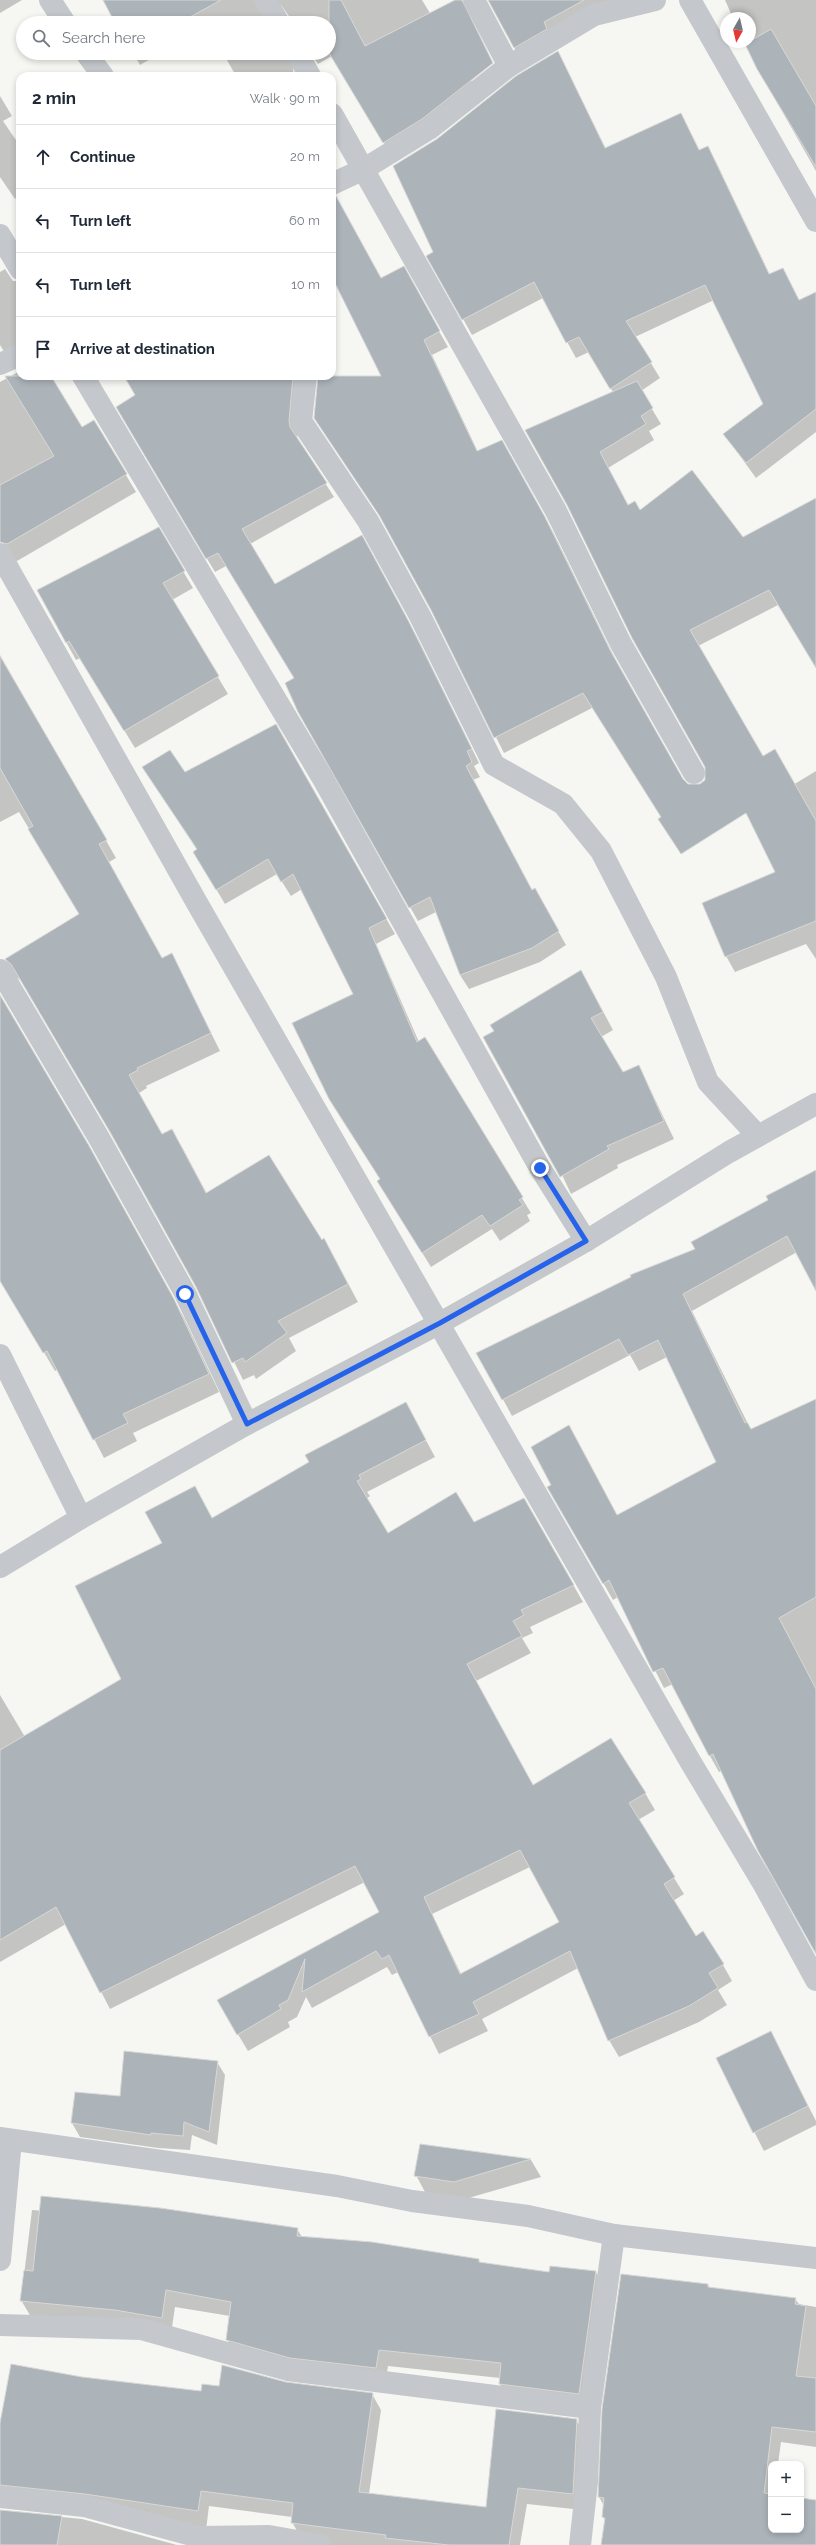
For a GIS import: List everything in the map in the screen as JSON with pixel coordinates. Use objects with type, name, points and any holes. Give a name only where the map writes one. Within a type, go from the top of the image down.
[{"type":"street","points":[[50,0],[60,16]]},
{"type":"street","points":[[265,0],[275,16]]},
{"type":"street","points":[[474,0],[509,66]]},
{"type":"street","points":[[336,182],[364,169],[429,129],[509,66],[594,15],[655,0]]},
{"type":"street","points":[[690,0],[816,221]]},
{"type":"street","points":[[91,60],[100,72]]},
{"type":"street","points":[[301,60],[308,72]]},
{"type":"street","points":[[336,121],[556,511],[621,644],[694,773]]},
{"type":"street","points":[[0,235],[16,262]]},
{"type":"street","points":[[0,364],[16,357]]},
{"type":"street","points":[[85,380],[322,777],[540,1168],[586,1241]]},
{"type":"street","points":[[306,380],[301,421],[371,528],[420,616],[494,764],[563,804],[601,851],[666,977],[708,1082],[758,1136]]},
{"type":"street","points":[[0,554],[193,896],[440,1323],[690,1761],[763,1883],[816,1980]]},
{"type":"street","points":[[0,970],[99,1138],[185,1294],[247,1424]]},
{"type":"street","points":[[0,1567],[81,1518],[247,1424],[440,1323],[586,1241],[758,1136],[816,1104]]},
{"type":"street","points":[[0,1355],[81,1518]]},
{"type":"street","points":[[0,2260],[6,2139],[337,2186],[412,2202],[528,2216],[614,2234],[816,2258]]},
{"type":"street","points":[[580,2545],[587,2482],[590,2408],[614,2234]]},
{"type":"street","points":[[0,2325],[141,2329],[288,2370],[590,2408]]},
{"type":"street","points":[[0,2497],[84,2506],[199,2536],[269,2536],[320,2545]]},
{"type":"building","points":[[103,0],[221,0],[192,16],[111,16]]},
{"type":"building","points":[[329,0],[341,0],[365,46],[455,0],[462,0],[493,63],[422,119],[383,143],[333,60],[336,60],[336,16],[329,16]]},
{"type":"building","points":[[488,0],[584,0],[544,22],[547,29],[514,48]]},
{"type":"building","points":[[771,29],[816,106],[816,167],[757,69],[747,48],[756,48],[756,38]]},
{"type":"building","points":[[558,51],[605,148],[681,113],[699,150],[708,146],[769,274],[783,268],[799,300],[816,292],[816,409],[746,463],[723,434],[763,404],[705,285],[626,321],[652,362],[610,389],[579,337],[566,343],[534,282],[462,320],[426,256],[433,252],[393,166],[437,139],[516,76]]},
{"type":"building","points":[[336,196],[381,278],[404,266],[440,331],[424,340],[477,451],[502,440],[545,517],[610,650],[683,779],[688,784],[700,784],[705,780],[705,767],[632,638],[567,505],[525,430],[637,381],[653,408],[641,416],[646,424],[600,452],[628,505],[635,501],[640,510],[692,470],[743,537],[816,498],[816,668],[769,590],[690,630],[763,756],[775,749],[816,821],[816,921],[725,957],[702,903],[775,872],[746,813],[681,854],[658,819],[661,817],[583,693],[494,738],[431,610],[379,515],[314,418],[318,380],[336,380],[336,376],[381,376],[336,285]]},
{"type":"building","points":[[5,376],[16,376],[16,380],[53,380],[82,427],[94,420],[127,474],[7,544],[0,542],[0,485],[54,456]]},
{"type":"building","points":[[126,380],[293,380],[289,420],[290,427],[327,483],[242,529],[275,584],[362,535],[409,622],[472,749],[467,751],[472,762],[466,766],[532,890],[535,888],[559,931],[532,948],[460,975],[430,897],[409,908],[298,712],[285,683],[294,678],[218,553],[206,559],[116,407],[135,395]]},
{"type":"building","points":[[159,527],[185,571],[163,583],[219,676],[124,731],[69,641],[66,643],[37,590]]},
{"type":"building","points":[[0,656],[107,840],[99,844],[162,958],[172,953],[211,1033],[137,1068],[138,1070],[129,1075],[162,1134],[172,1129],[206,1193],[269,1155],[322,1240],[324,1238],[348,1284],[278,1321],[287,1333],[245,1362],[243,1358],[232,1363],[196,1287],[110,1132],[11,964],[5,959],[79,914],[28,829],[33,826],[0,768]]},
{"type":"building","points":[[276,724],[387,919],[369,928],[417,1042],[425,1037],[523,1197],[519,1200],[523,1205],[490,1226],[482,1215],[422,1253],[377,1181],[380,1179],[329,1099],[292,1023],[353,994],[293,874],[281,882],[268,859],[216,890],[193,852],[197,849],[142,767],[170,750],[185,772]]},
{"type":"building","points":[[581,970],[603,1012],[591,1018],[623,1072],[639,1065],[664,1121],[607,1146],[609,1149],[560,1177],[483,1037],[494,1031],[490,1025]]},
{"type":"building","points":[[0,995],[88,1144],[174,1299],[209,1374],[123,1414],[128,1423],[93,1440],[47,1351],[43,1353],[0,1281]]},
{"type":"building","points":[[816,1170],[816,1291],[787,1236],[683,1294],[745,1423],[747,1422],[751,1429],[816,1399],[816,1597],[779,1618],[816,1689],[816,1954],[758,1851],[713,1754],[709,1756],[663,1668],[653,1672],[609,1580],[603,1584],[547,1487],[551,1485],[531,1447],[569,1425],[617,1515],[716,1462],[658,1340],[628,1355],[619,1339],[502,1400],[476,1353],[631,1277],[630,1275],[695,1249],[691,1242],[768,1200],[766,1196]]},
{"type":"building","points":[[406,1402],[426,1440],[359,1475],[361,1479],[357,1481],[388,1533],[456,1492],[474,1522],[524,1498],[574,1585],[521,1610],[524,1615],[513,1621],[522,1636],[467,1664],[533,1785],[611,1738],[646,1793],[629,1803],[675,1877],[664,1884],[696,1936],[703,1931],[724,1964],[709,1973],[718,1988],[689,2006],[608,2041],[570,1951],[473,2002],[479,2014],[429,2037],[389,1955],[382,1959],[376,1951],[302,1992],[305,1959],[288,2000],[279,2005],[281,2009],[237,2035],[217,2000],[379,1912],[355,1866],[100,1993],[56,1907],[0,1940],[0,1750],[121,1679],[75,1586],[162,1543],[145,1512],[195,1486],[212,1518],[309,1462],[305,1455]],"holes":[[[520,1850],[559,1922],[460,1974],[424,1897]]]},
{"type":"building","points":[[771,2031],[808,2106],[753,2133],[716,2058]]},
{"type":"building","points":[[124,2051],[218,2061],[209,2132],[184,2122],[183,2136],[151,2133],[151,2135],[71,2123],[75,2092],[120,2096]]},
{"type":"building","points":[[420,2144],[531,2159],[454,2182],[414,2176]]},
{"type":"building","points":[[41,2196],[160,2208],[298,2228],[297,2236],[372,2242],[479,2259],[479,2262],[549,2272],[550,2266],[596,2271],[579,2394],[499,2384],[501,2363],[379,2350],[376,2368],[290,2358],[226,2340],[231,2302],[166,2290],[162,2318],[115,2310],[20,2301],[24,2270],[33,2271]]},
{"type":"building","points":[[621,2274],[708,2284],[708,2287],[796,2298],[795,2304],[806,2306],[796,2376],[816,2378],[816,2432],[772,2427],[764,2493],[768,2494],[768,2533],[804,2533],[804,2498],[816,2500],[816,2545],[601,2545],[605,2518],[602,2517],[604,2498],[598,2497],[602,2409]]},
{"type":"building","points":[[11,2364],[82,2377],[201,2391],[202,2384],[219,2386],[222,2365],[286,2382],[373,2393],[359,2492],[486,2507],[496,2409],[577,2419],[573,2494],[518,2488],[509,2545],[449,2545],[385,2538],[386,2535],[291,2523],[293,2503],[201,2491],[198,2511],[85,2494],[0,2485],[0,2423]]},
{"type":"building","points":[[0,2510],[62,2516],[57,2545],[0,2545]]},
{"type":"route","points":[[185,1294],[247,1424],[440,1323],[586,1241],[540,1168]]}]
